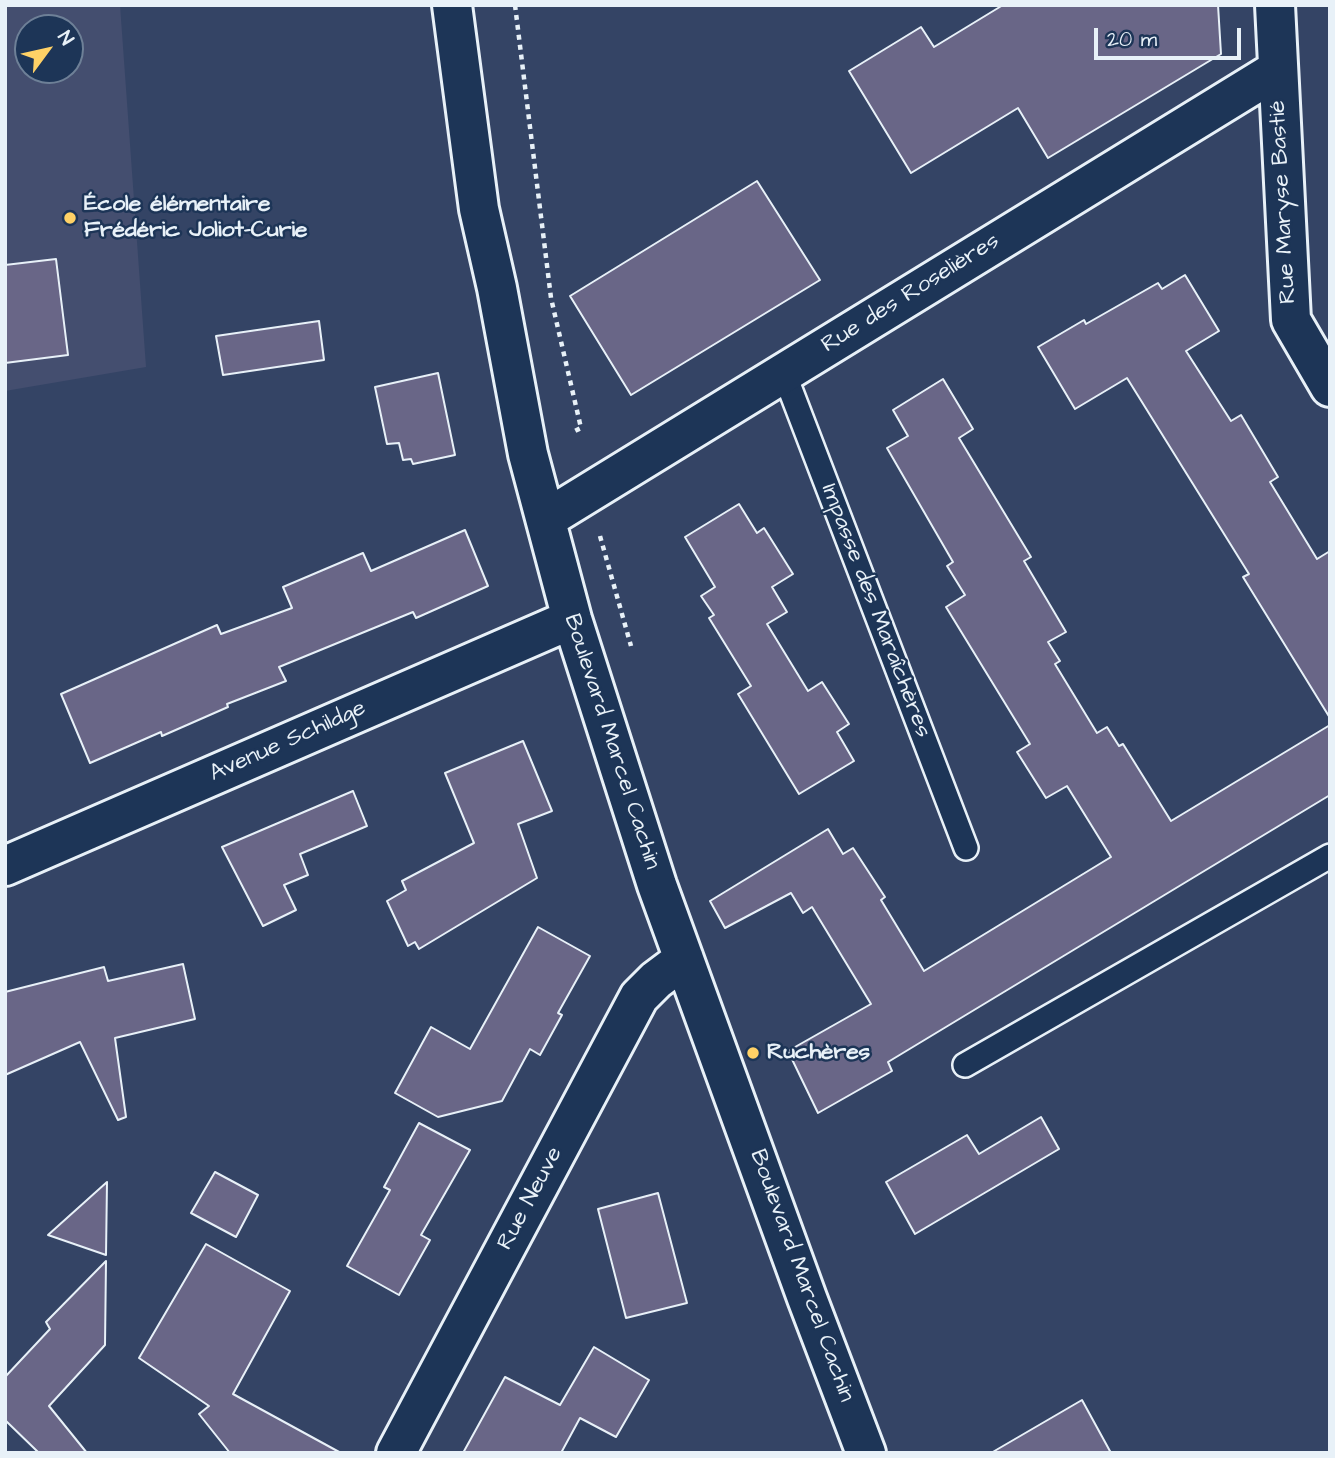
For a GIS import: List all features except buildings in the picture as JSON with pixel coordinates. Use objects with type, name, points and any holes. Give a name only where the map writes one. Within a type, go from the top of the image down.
[{"type":"street","name":"Boulevard Marcel Cachin","points":[[452,5],[479,209],[497,288],[528,454],[572,619],[657,885],[866,1453]]},
{"type":"street","name":"Rue Maryse Bastié","points":[[1275,5],[1291,320],[1330,387]]},
{"type":"street","name":"Rue des Roselières","points":[[546,519],[1277,70]]},
{"type":"street","name":"Avenue Schildge","points":[[5,866],[572,619]]},
{"type":"street","name":"Rue Neuve","points":[[396,1453],[639,997],[684,959]]},
{"type":"lane","name":"Impasse des Maraîchères","points":[[784,373],[966,848]]},
{"type":"lane","points":[[965,1065],[1330,856]]},
{"type":"path","points":[[515,5],[551,298],[581,428],[580,439]]},
{"type":"path","points":[[528,454],[581,428]]},
{"type":"shaded area","name":"École élémentaire Frédéric Joliot-Curie","points":[[5,5],[120,5],[146,367],[5,391]]},
{"type":"place","name":"École élémentaire Frédéric Joliot-Curie","points":[[70,218]]},
{"type":"place","name":"Ruchères","points":[[753,1053]]}]
